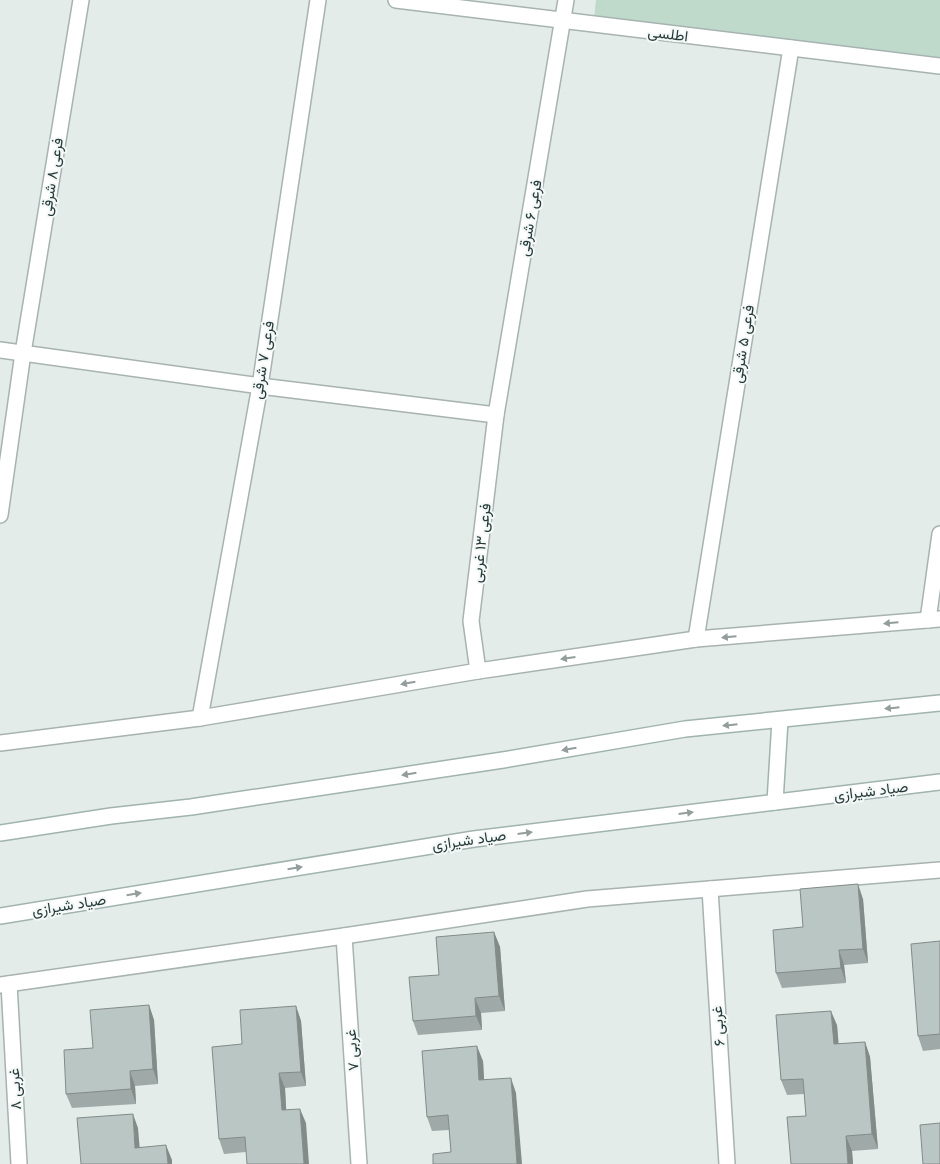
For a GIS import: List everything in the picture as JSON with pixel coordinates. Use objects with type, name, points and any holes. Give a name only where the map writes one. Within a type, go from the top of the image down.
[{"type":"street","name":"فرعی ۸ شرقی","points":[[0,515],[23,353],[80,0]]},
{"type":"street","name":"فرعی ۷ شرقی","points":[[200,718],[260,386],[318,0]]},
{"type":"street","name":"اطلسی","points":[[396,0],[563,22],[940,66]]},
{"type":"street","name":"فرعی ۶ شرقی","points":[[496,415],[566,0]]},
{"type":"street","name":"فرعی ۵ شرقی","points":[[696,639],[791,48]]},
{"type":"street","points":[[0,350],[260,386],[496,415]]},
{"type":"street","name":"فرعی ۱۳ غربی","points":[[478,671],[472,621],[496,415]]},
{"type":"street","points":[[0,743],[200,718],[478,671],[696,639],[934,620],[940,534]]},
{"type":"street","points":[[0,833],[111,816],[191,807],[503,760],[685,729],[940,702]]},
{"type":"street","points":[[775,802],[780,720]]},
{"type":"street","name":"صیاد شیرازی","points":[[0,916],[474,839],[940,782]]},
{"type":"street","points":[[4,985],[587,899],[940,870]]},
{"type":"street","name":"۶ غربی","points":[[710,888],[727,1164]]},
{"type":"street","name":"۷ غربی","points":[[344,936],[359,1164]]},
{"type":"street","name":"۸ غربی","points":[[4,985],[19,1164]]},
{"type":"green space","points":[[596,0],[940,0],[940,70],[594,18]]},
{"type":"building","points":[[858,884],[863,949],[839,950],[841,968],[776,973],[773,930],[803,927],[800,889]]},
{"type":"building","points":[[494,932],[499,996],[475,998],[476,1016],[413,1021],[409,977],[439,975],[436,937]]},
{"type":"building","points":[[940,941],[940,1034],[918,1036],[911,944]]},
{"type":"building","points":[[149,1005],[153,1069],[130,1071],[131,1089],[66,1094],[64,1050],[93,1048],[90,1010]]},
{"type":"building","points":[[296,1006],[301,1072],[279,1073],[282,1110],[300,1109],[304,1164],[247,1164],[245,1137],[219,1139],[212,1047],[242,1044],[240,1010]]},
{"type":"building","points":[[831,1011],[834,1044],[865,1042],[872,1134],[846,1136],[848,1164],[791,1164],[787,1117],[806,1116],[803,1079],[781,1080],[776,1015]]},
{"type":"building","points":[[477,1046],[479,1080],[511,1078],[517,1164],[433,1164],[433,1154],[451,1152],[448,1115],[427,1117],[422,1051]]},
{"type":"building","points":[[133,1114],[135,1148],[166,1145],[168,1164],[81,1164],[77,1118]]},
{"type":"building","points":[[940,1123],[940,1164],[923,1164],[920,1125]]}]
